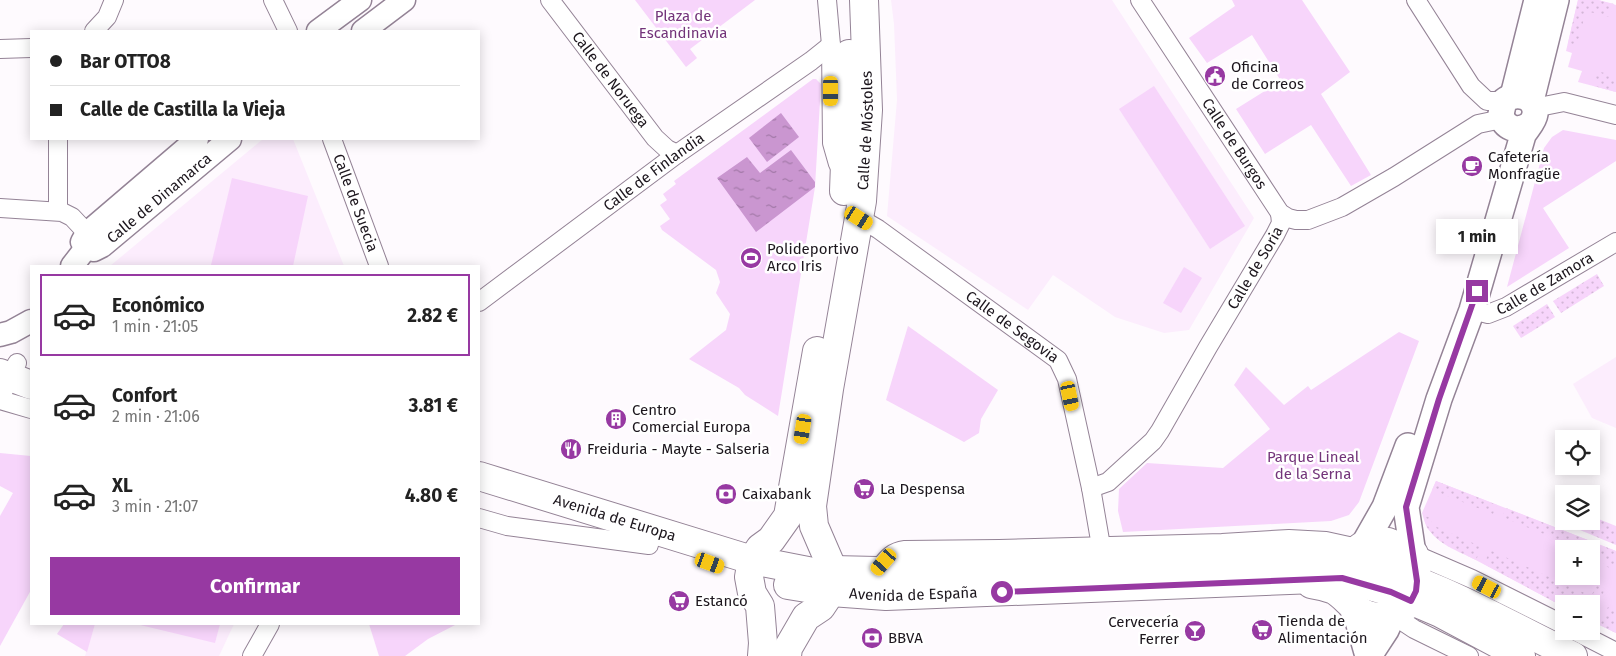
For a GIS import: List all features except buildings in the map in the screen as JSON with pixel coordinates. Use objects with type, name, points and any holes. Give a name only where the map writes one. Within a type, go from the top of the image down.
[{"type":"main road","name":"Calle de Móstoles","points":[[751,569],[760,548],[771,540],[788,516],[792,502],[805,411],[833,270],[844,189],[850,61],[845,0]]},
{"type":"main road","name":"Calle de Móstoles","points":[[829,571],[814,526],[812,506],[829,389],[859,218],[868,110],[864,0]]},
{"type":"main road","points":[[1368,656],[1386,630],[1410,585],[1406,507],[1439,399],[1472,310],[1523,135],[1517,111],[1537,0]]},
{"type":"main road","points":[[1368,656],[1358,621],[1352,566],[1385,507],[1458,306],[1478,243],[1504,146],[1556,0]]},
{"type":"main road","name":"Avenida de Europa","points":[[480,476],[751,569]]},
{"type":"main road","name":"Avenida de Europa","points":[[480,493],[710,563],[751,569]]},
{"type":"main road","name":"Avenida de España","points":[[771,540],[790,535],[809,539],[829,571],[886,596],[1290,581],[1352,566],[1372,542],[1388,542],[1410,585],[1440,613],[1521,656]]},
{"type":"main road","name":"Avenida de España","points":[[751,569],[818,573],[829,571],[1352,566],[1391,592],[1410,585],[1450,594],[1573,656]]},
{"type":"main road","points":[[751,569],[752,593],[760,606],[774,616],[790,620],[806,617],[821,607],[829,571]]},
{"type":"main road","points":[[760,606],[764,643],[762,656]]},
{"type":"main road","points":[[787,656],[788,648],[806,617]]},
{"type":"street","points":[[95,30],[107,17],[114,0]]},
{"type":"street","points":[[274,0],[288,30]]},
{"type":"street","points":[[319,30],[360,0]]},
{"type":"street","points":[[364,30],[404,0]]},
{"type":"street","name":"Calle de Noruega","points":[[550,0],[655,138],[677,154]]},
{"type":"street","name":"Calle de Móstoles","points":[[827,0],[831,45],[832,143],[844,189]]},
{"type":"street","name":"Calle de Burgos","points":[[1140,0],[1280,213]]},
{"type":"street","points":[[1416,0],[1471,86],[1487,101],[1517,111],[1564,102],[1616,115]]},
{"type":"street","name":"Calle de Finlandia","points":[[480,301],[677,154],[811,61],[831,45]]},
{"type":"street","points":[[0,49],[30,48]]},
{"type":"street","name":"Calle de Soria","points":[[1280,213],[1288,218],[1308,220],[1342,207],[1478,124],[1517,111]]},
{"type":"street","points":[[58,140],[58,211]]},
{"type":"street","name":"Calle de Dinamarca","points":[[73,265],[86,241],[196,140]]},
{"type":"street","name":"Calle de Dinamarca","points":[[86,241],[94,250],[102,246],[229,140]]},
{"type":"street","name":"Calle de Suecia","points":[[332,140],[379,265]]},
{"type":"street","points":[[0,208],[58,211],[72,217],[86,241]]},
{"type":"street","name":"Calle de Soria","points":[[1090,488],[1108,482],[1153,441],[1160,431],[1281,223],[1280,213]]},
{"type":"street","name":"Calle de Segovia","points":[[859,218],[878,229],[1058,360],[1067,379],[1101,546]]},
{"type":"street","name":"Calle de Zamora","points":[[1472,310],[1488,314],[1506,308],[1616,242]]},
{"type":"street","points":[[0,335],[11,332],[30,322]]},
{"type":"street","points":[[11,377],[30,408]]},
{"type":"street","name":"Avenida de Europa","points":[[480,518],[507,526],[650,545]]},
{"type":"street","name":"Avenida de España","points":[[877,571],[892,554],[905,550],[1222,543],[1289,539],[1326,541],[1352,566]]},
{"type":"street","name":"Avenida de España","points":[[1410,585],[1472,580],[1555,622]]},
{"type":"street","name":"Avenida de España","points":[[1410,585],[1469,656]]},
{"type":"street","points":[[252,656],[269,625]]},
{"type":"street","points":[[1593,640],[1616,652]]},
{"type":"shaded area","points":[[891,0],[1112,0],[1254,218],[1189,330],[1164,333],[1115,317],[1053,275],[1028,310],[887,216],[897,100],[894,24]]},
{"type":"shaded area","points":[[262,140],[293,140],[344,265],[111,265]]},
{"type":"shaded area","points":[[1616,357],[1616,428],[1592,418],[1573,384]]},
{"type":"shaded area","points":[[95,625],[234,625],[219,656],[85,656]]},
{"type":"green space","name":"Plaza de Escandinavia","points":[[635,0],[755,0],[690,49],[697,58],[686,67]]},
{"type":"green space","points":[[1232,0],[1302,0],[1350,72],[1321,94],[1371,175],[1351,186],[1311,125],[1265,154],[1236,109],[1281,81],[1252,35],[1207,63],[1189,38],[1235,6]]},
{"type":"green space","points":[[1578,0],[1598,0],[1616,5],[1616,92],[1578,82],[1582,71],[1568,67],[1572,53],[1566,51]]},
{"type":"green space","points":[[1578,0],[1598,0],[1614,4],[1609,17],[1586,11],[1577,45],[1568,43]]},
{"type":"green space","points":[[1597,71],[1616,76],[1616,92],[1594,86]]},
{"type":"green space","name":"Polideportivo Arco Iris","points":[[813,79],[816,79],[821,84],[815,187],[778,416],[745,395],[739,388],[689,359],[726,330],[730,314],[716,293],[720,282],[716,270],[662,230],[660,226],[670,219],[660,205],[667,200],[663,194],[676,184],[674,181]]},
{"type":"green space","points":[[1154,86],[1245,226],[1210,249],[1119,109]]},
{"type":"green space","points":[[1563,130],[1616,140],[1616,161],[1543,208],[1569,248],[1507,287],[1544,148],[1552,137]]},
{"type":"green space","points":[[232,178],[308,196],[293,265],[211,265]]},
{"type":"green space","points":[[1184,267],[1202,278],[1181,313],[1163,303]]},
{"type":"green space","points":[[1597,274],[1604,286],[1561,313],[1553,301]]},
{"type":"green space","points":[[1547,304],[1555,317],[1521,338],[1513,326]]},
{"type":"green space","points":[[908,326],[998,390],[981,419],[979,433],[964,442],[886,400]]},
{"type":"green space","name":"Parque Lineal de la Serna","points":[[1399,332],[1419,341],[1359,502],[1349,515],[1331,521],[1123,532],[1118,511],[1119,489],[1147,463],[1223,468],[1270,429],[1234,385],[1246,367],[1284,405],[1308,386],[1311,390]]},
{"type":"green space","points":[[0,453],[30,456],[30,592],[0,646],[0,516],[13,493],[0,486]]},
{"type":"green space","points":[[1436,481],[1555,527],[1555,530],[1562,530],[1588,540],[1555,540],[1555,585],[1600,585],[1600,545],[1616,551],[1616,633],[1600,625],[1600,595],[1555,595],[1555,602],[1440,541],[1427,528],[1422,513]]},
{"type":"green space","points":[[1436,481],[1497,505],[1493,514],[1432,490]]},
{"type":"green space","points":[[1506,508],[1555,527],[1555,530],[1562,530],[1588,540],[1559,540],[1502,517]]},
{"type":"green space","points":[[1423,515],[1433,519],[1430,524],[1482,547],[1476,560],[1451,548],[1436,538],[1430,532]]},
{"type":"green space","points":[[1600,520],[1616,526],[1616,545],[1580,530],[1600,530]]},
{"type":"green space","points":[[1600,545],[1616,551],[1616,559],[1612,569],[1603,565],[1606,559],[1600,557]]},
{"type":"green space","points":[[1490,550],[1555,580],[1555,585],[1567,585],[1589,595],[1555,595],[1555,602],[1484,564]]},
{"type":"green space","points":[[1597,585],[1605,589],[1600,600],[1600,595],[1592,595]]},
{"type":"green space","points":[[1608,607],[1616,611],[1616,633],[1600,625]]},
{"type":"green space","points":[[63,625],[95,625],[87,652],[57,634]]},
{"type":"green space","points":[[140,625],[220,625],[215,643]]},
{"type":"green space","points":[[369,625],[455,625],[428,639],[405,656],[379,656]]},
{"type":"water","points":[[781,113],[799,137],[767,162],[749,138]]},
{"type":"water","points":[[791,150],[815,182],[815,187],[756,232],[717,178],[747,157],[760,173]]},
{"type":"place","name":"Oficina de Correos","points":[[1215,76]]},
{"type":"place","name":"Cafetería Monfragüe","points":[[1472,166]]},
{"type":"place","name":"Polideportivo Arco Iris","points":[[751,258]]},
{"type":"place","name":"Centro Comercial Europa","points":[[616,419]]},
{"type":"place","name":"Freiduria - Mayte - Salseria","points":[[571,449]]},
{"type":"place","name":"La Despensa","points":[[864,489]]},
{"type":"place","name":"Caixabank","points":[[726,494]]},
{"type":"place","name":"Estancó","points":[[679,601]]},
{"type":"place","name":"Tienda de Alimentación","points":[[1262,630]]},
{"type":"place","name":"Cervecería Ferrer","points":[[1195,631]]},
{"type":"place","name":"BBVA","points":[[872,638]]},
{"type":"route","points":[[1002,592],[1342,578],[1391,592],[1411,601],[1416,591],[1417,581],[1406,507],[1439,399],[1472,310],[1477,291]]}]
